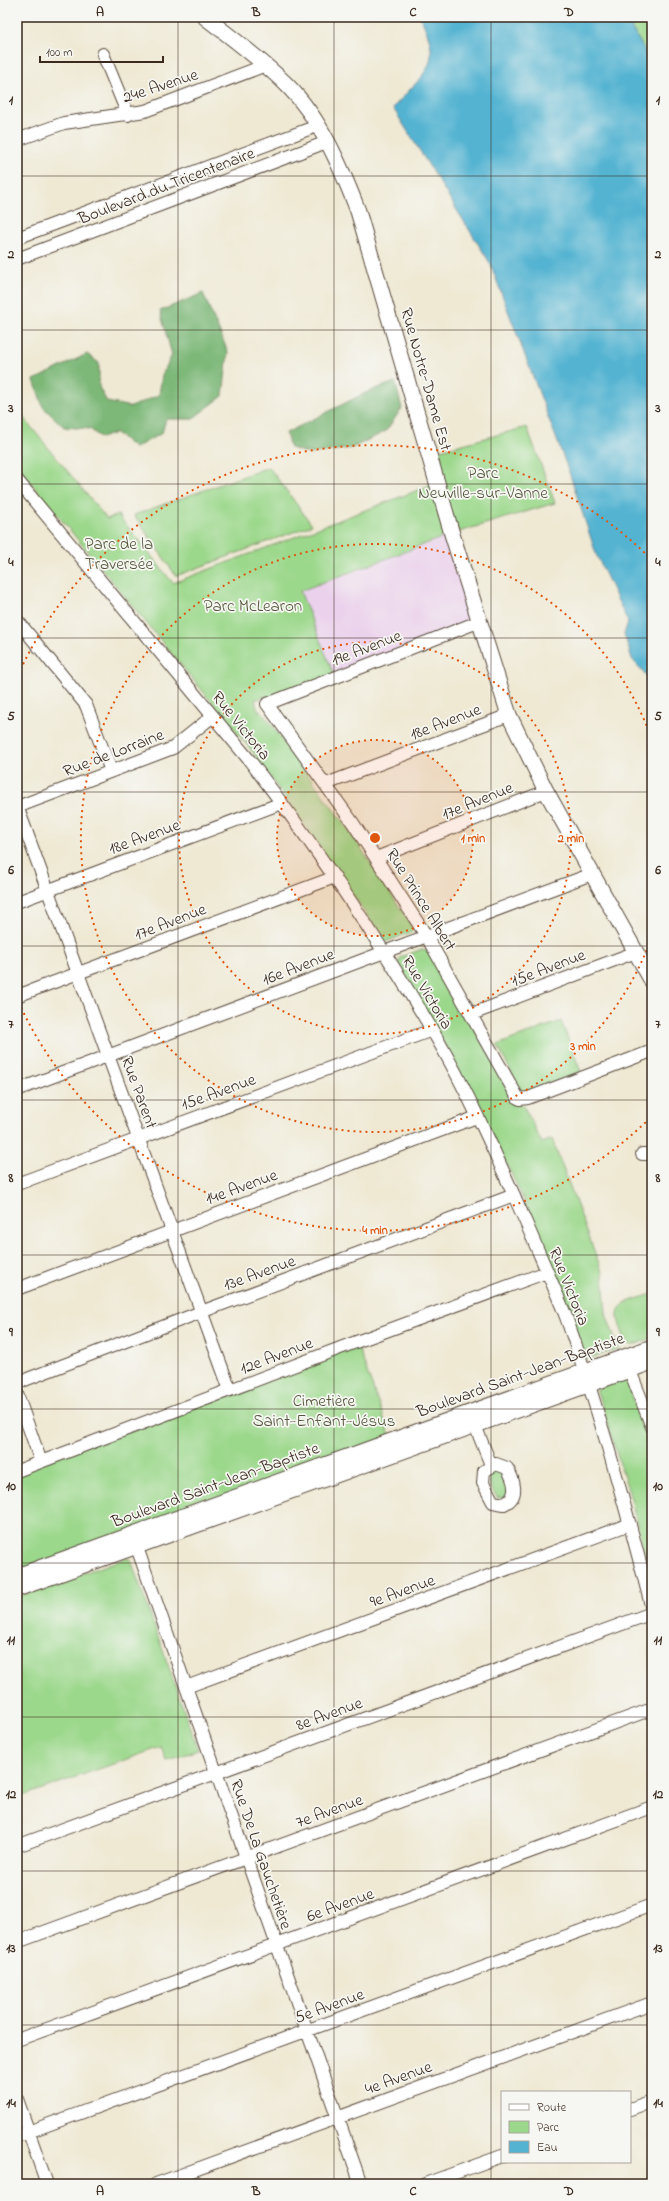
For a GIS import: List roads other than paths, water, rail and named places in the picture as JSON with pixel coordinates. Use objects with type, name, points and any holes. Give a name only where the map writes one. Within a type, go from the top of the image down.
[{"type":"main road","name":"Rue Notre-Dame Est","points":[[205,17],[266,65],[288,86],[317,126],[343,171],[358,211],[478,622],[509,715],[546,791],[652,981]]},
{"type":"main road","name":"Boulevard Saint-Jean-Baptiste","points":[[17,1576],[134,1540],[586,1378],[627,1363],[652,1347]]},
{"type":"main road","name":"Boulevard Saint-Jean-Baptiste","points":[[627,1363],[652,1362]]},
{"type":"main road","name":"Boulevard Saint-Jean-Baptiste","points":[[17,1589],[134,1540]]},
{"type":"street","points":[[103,54],[128,115]]},
{"type":"street","name":"24e Avenue","points":[[17,140],[64,123],[128,115],[145,111],[266,65]]},
{"type":"street","name":"Boulevard du Tricentenaire","points":[[17,238],[317,126]]},
{"type":"street","name":"Boulevard du Tricentenaire","points":[[17,259],[326,142]]},
{"type":"street","points":[[58,223],[65,241]]},
{"type":"street","name":"Rue Victoria","points":[[17,480],[213,716],[282,803],[335,877],[432,1030],[477,1117],[514,1195],[565,1314],[630,1524],[652,1609]]},
{"type":"street","points":[[17,620],[86,705],[111,771]]},
{"type":"street","name":"19e Avenue","points":[[267,704],[478,622]]},
{"type":"street","name":"Rue Prince Albert","points":[[267,704],[326,784],[427,937],[472,1014],[515,1095],[520,1100],[652,1051]]},
{"type":"street","name":"18e Avenue","points":[[326,784],[509,715]]},
{"type":"street","name":"Rue de Lorraine","points":[[17,807],[173,748],[213,716]]},
{"type":"street","name":"17e Avenue","points":[[376,858],[546,791]]},
{"type":"street","name":"18e Avenue","points":[[17,902],[282,803]]},
{"type":"street","name":"Rue Parent","points":[[17,807],[49,890],[171,1231],[230,1390]]},
{"type":"street","name":"16e Avenue","points":[[17,1090],[592,874]]},
{"type":"street","name":"17e Avenue","points":[[17,996],[335,877]]},
{"type":"street","name":"15e Avenue","points":[[472,1014],[636,952]]},
{"type":"street","name":"15e Avenue","points":[[17,1184],[432,1030]]},
{"type":"street","name":"14e Avenue","points":[[17,1290],[477,1117]]},
{"type":"street","name":"13e Avenue","points":[[17,1383],[201,1312],[514,1195]]},
{"type":"street","name":"12e Avenue","points":[[17,1471],[547,1272]]},
{"type":"street","points":[[627,1363],[652,1425]]},
{"type":"street","points":[[17,1394],[41,1462]]},
{"type":"street","points":[[472,1418],[491,1465]]},
{"type":"street","name":"9e Avenue","points":[[186,1687],[630,1524]]},
{"type":"street","name":"Rue De La Gauchetière","points":[[134,1540],[306,2032],[361,2184]]},
{"type":"street","name":"8e Avenue","points":[[17,1846],[652,1612]]},
{"type":"street","name":"7e Avenue","points":[[17,1942],[652,1709]]},
{"type":"street","name":"6e Avenue","points":[[17,2040],[652,1807]]},
{"type":"street","name":"5e Avenue","points":[[17,2136],[652,1905]]},
{"type":"street","name":"4e Avenue","points":[[156,2184],[652,2002]]},
{"type":"street","points":[[17,2099],[47,2184]]},
{"type":"street","points":[[631,2109],[652,2101]]},
{"type":"street","points":[[425,2184],[501,2156]]},
{"type":"water","points":[[420,17],[625,17],[644,49],[652,78],[652,682],[632,659],[624,634],[628,622],[596,554],[569,472],[490,263],[393,108],[422,76],[428,67],[431,58],[431,47]]},
{"type":"park label","name":"Parc Neuville-sur-Vanne","points":[[483,482]]},
{"type":"park label","name":"Parc de la Traversée","points":[[119,553]]},
{"type":"park label","name":"Parc McLearon","points":[[253,605]]},
{"type":"park label","name":"Cimetière Saint-Enfant-Jésus","points":[[324,1410]]}]
